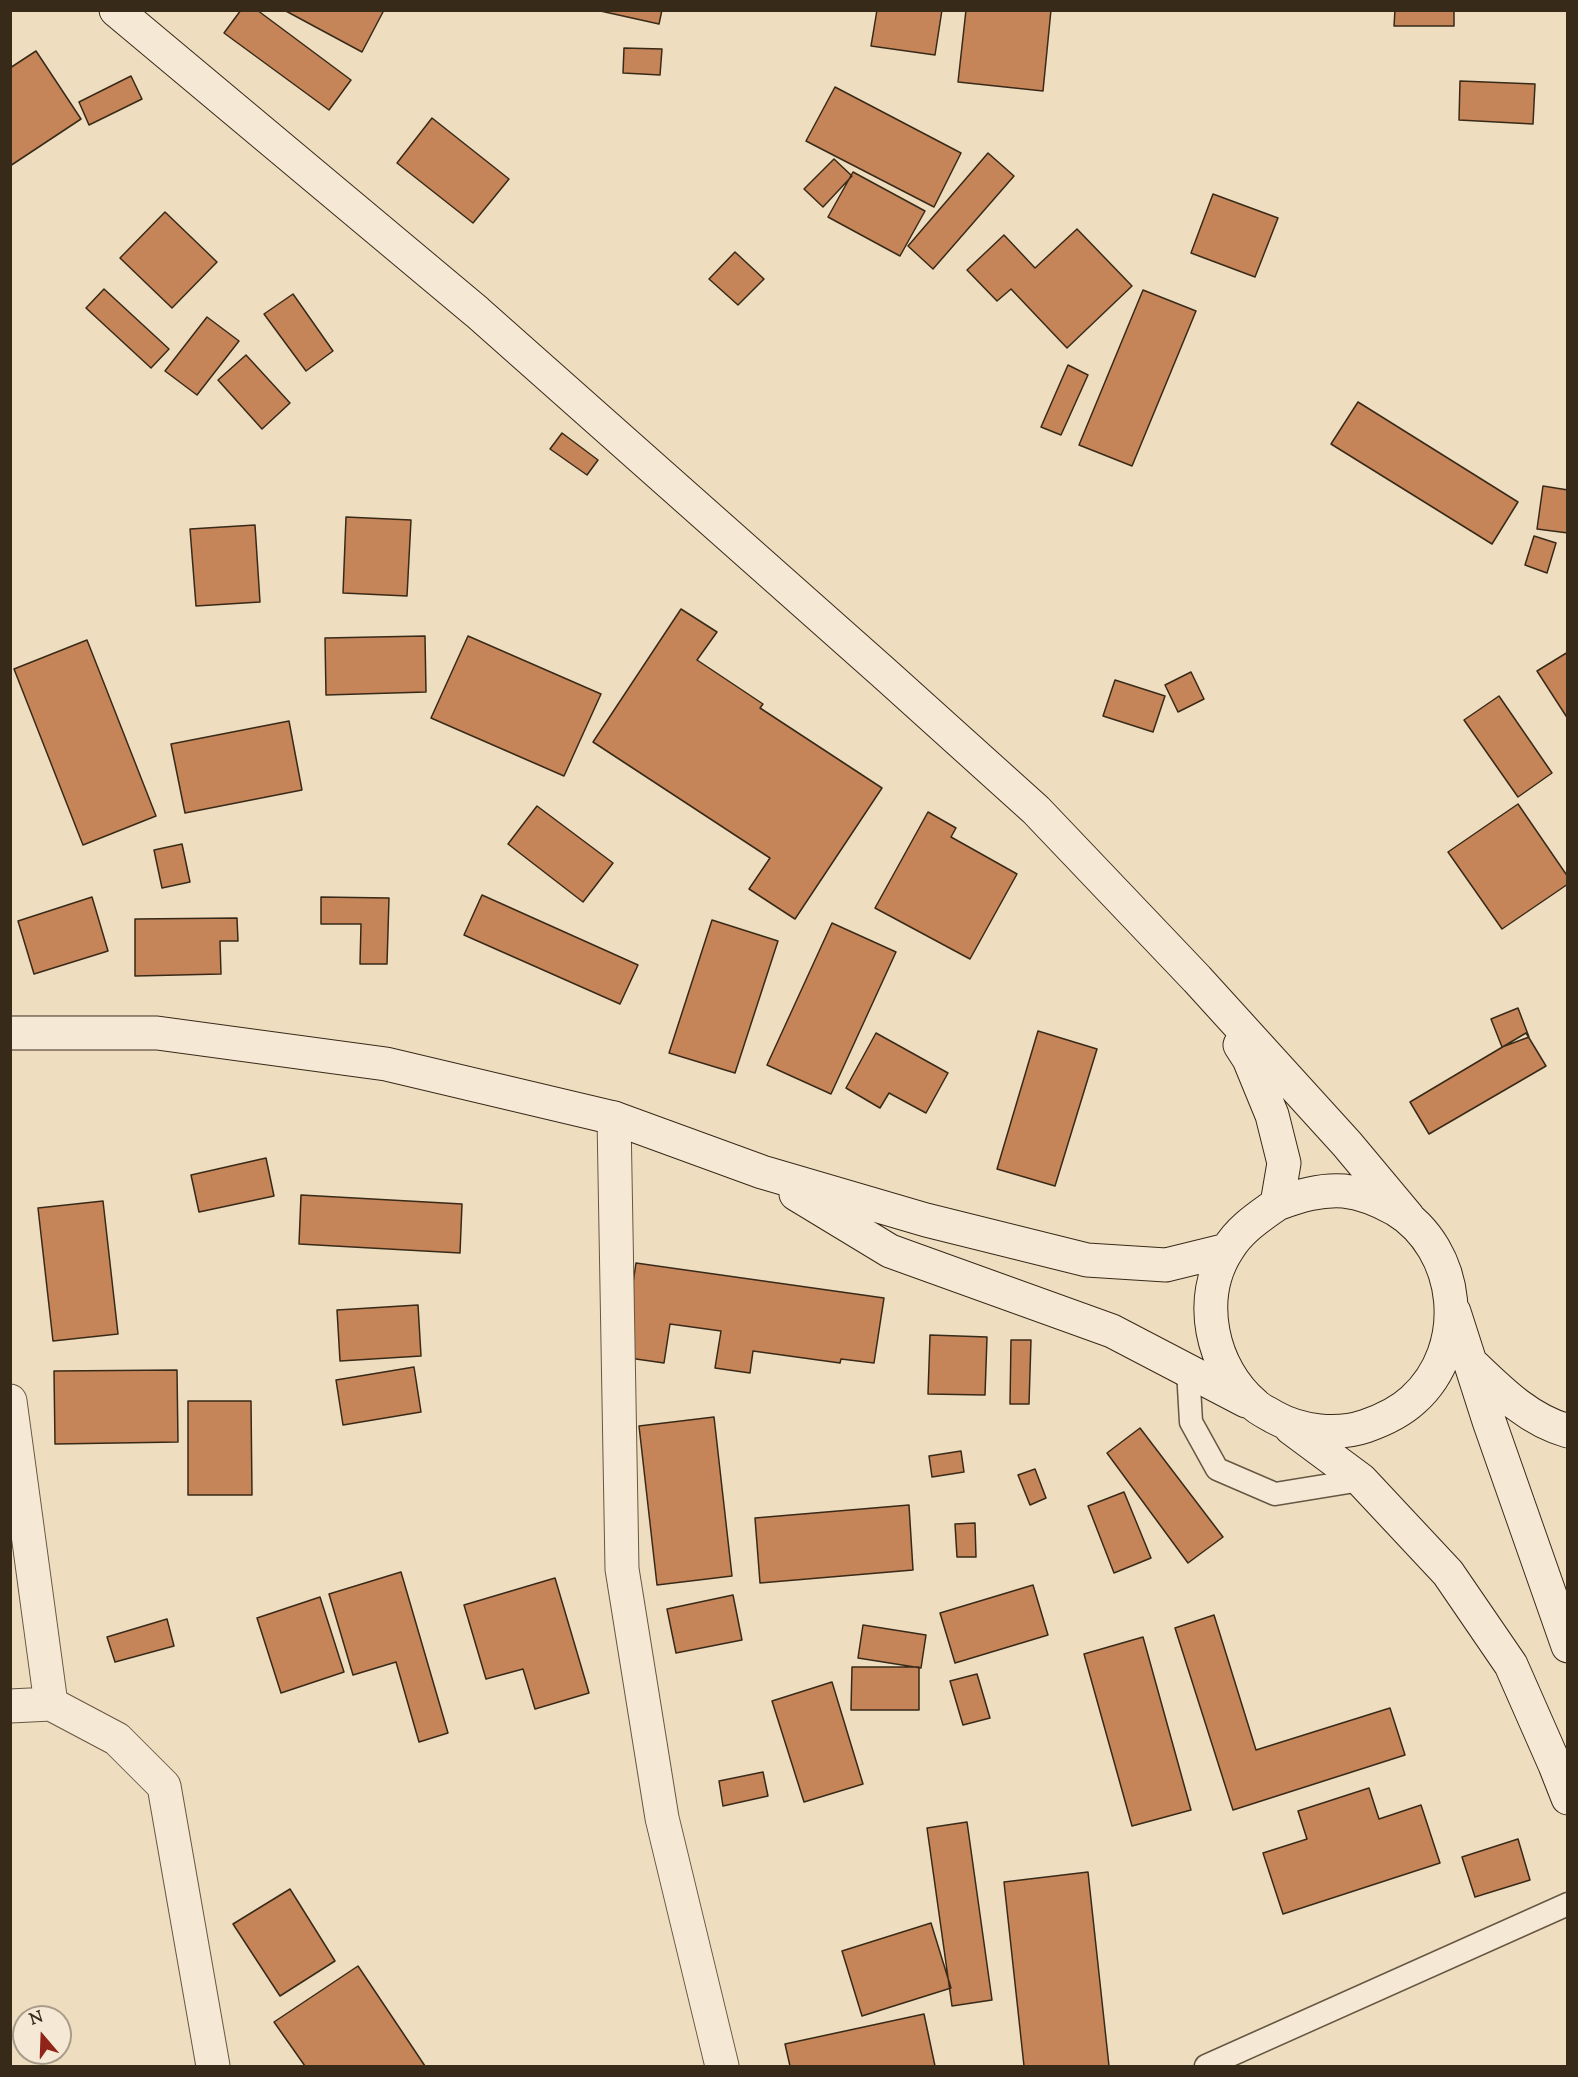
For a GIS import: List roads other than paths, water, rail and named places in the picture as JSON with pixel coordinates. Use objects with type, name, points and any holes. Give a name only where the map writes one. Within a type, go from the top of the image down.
[{"type":"street","points":[[116,10],[477,312],[1036,810],[1197,979],[1347,1144],[1431,1242],[1447,1273],[1453,1307],[1470,1362],[1567,1639]]},
{"type":"street","points":[[1197,979],[1249,1059],[1272,1115],[1284,1162],[1277,1204]]},
{"type":"street","points":[[10,1033],[157,1033],[375,1062],[614,1118],[762,1172],[926,1220],[1087,1260],[1166,1265],[1227,1250]]},
{"type":"street","points":[[614,1118],[622,1569],[662,1818],[723,2067]]},
{"type":"street","points":[[762,1172],[890,1251],[1112,1331],[1188,1370],[1284,1423],[1361,1480],[1448,1573],[1511,1665],[1568,1797]]},
{"type":"street","points":[[1255,1406],[1232,1380],[1216,1350],[1210,1316],[1214,1282],[1227,1250],[1249,1223],[1277,1204],[1310,1193],[1344,1191],[1378,1200],[1408,1217]]},
{"type":"street","points":[[1284,1423],[1318,1431],[1353,1430],[1385,1419],[1414,1400],[1435,1373],[1440,1362],[1448,1341],[1453,1307]]},
{"type":"street","points":[[1470,1362],[1510,1400],[1549,1426],[1568,1431]]},
{"type":"street","points":[[10,1401],[51,1704]]},
{"type":"street","points":[[10,1706],[51,1704],[117,1739],[164,1786],[213,2067]]},
{"type":"lane","points":[[1188,1370],[1191,1422],[1217,1469],[1275,1494],[1361,1480]]},
{"type":"lane","points":[[1206,2067],[1568,1904]]}]
